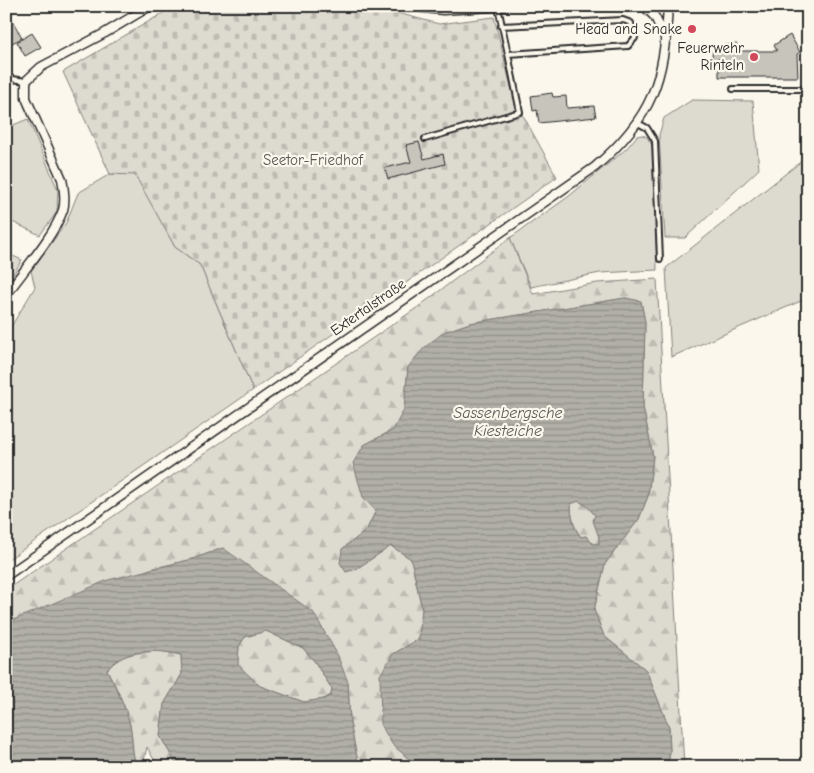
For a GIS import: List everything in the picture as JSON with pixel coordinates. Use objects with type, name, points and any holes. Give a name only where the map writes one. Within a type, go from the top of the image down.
[{"type":"street","points":[[6,294],[56,224],[64,209],[65,192],[62,179],[26,98],[26,81],[41,66],[105,33],[150,6]]},
{"type":"street","points":[[405,6],[443,10],[502,7]]},
{"type":"street","points":[[644,6],[655,17],[667,42]]},
{"type":"street","name":"Extertalstraße","points":[[6,576],[595,166],[618,147],[638,122],[656,87],[667,42],[668,6]]},
{"type":"lane","points":[[424,140],[520,112],[501,26],[502,7]]},
{"type":"lane","points":[[501,26],[623,20],[631,23],[635,29],[635,38],[628,46],[508,54]]},
{"type":"lane","points":[[6,78],[26,81]]},
{"type":"lane","points":[[733,89],[808,89]]},
{"type":"lane","points":[[638,122],[647,128],[655,141],[660,259]]},
{"type":"green space","name":"Seetor-Friedhof","points":[[175,6],[371,6],[439,24],[494,17],[514,99],[557,177],[253,390],[200,265],[175,247],[135,175],[110,174],[63,72]]},
{"type":"green space","points":[[692,100],[753,101],[759,169],[685,238],[665,238],[659,135],[664,118]]},
{"type":"green space","points":[[28,119],[58,190],[57,212],[40,235],[6,219],[6,128]]},
{"type":"green space","points":[[637,136],[647,137],[653,147],[657,270],[600,273],[531,287],[510,238],[568,197],[626,149]]},
{"type":"green space","points":[[808,156],[808,298],[671,357],[666,268]]},
{"type":"green space","points":[[110,174],[135,174],[175,247],[200,265],[253,390],[6,561],[6,335],[35,287],[31,271],[66,223],[78,193]]},
{"type":"green space","points":[[510,238],[533,294],[597,283],[657,279],[684,767],[667,767],[670,752],[669,727],[646,670],[604,636],[594,610],[605,564],[639,519],[648,496],[653,456],[643,407],[645,322],[641,302],[626,298],[470,323],[444,332],[408,367],[404,410],[393,430],[364,445],[363,497],[376,510],[366,531],[342,549],[356,569],[391,546],[411,559],[422,609],[419,639],[393,654],[392,744],[418,767],[359,767],[350,723],[348,682],[223,548],[193,559],[150,569],[11,621],[6,625],[6,590],[418,307]]},
{"type":"green space","points":[[6,253],[22,260],[9,281],[6,280]]},
{"type":"green space","points":[[579,501],[587,506],[595,515],[599,544],[593,544],[586,536],[581,537],[574,525],[571,503]]},
{"type":"green space","points":[[266,631],[303,648],[315,662],[332,689],[331,695],[324,699],[304,702],[260,686],[237,665],[239,646],[245,637]]},
{"type":"green space","points":[[160,651],[181,655],[182,674],[164,704],[160,736],[178,767],[158,767],[147,747],[144,761],[146,767],[137,767],[128,718],[107,670],[112,664],[130,654]]},
{"type":"water","name":"Sassenbergsche Kiesteiche","points":[[625,298],[641,301],[645,322],[643,407],[653,456],[648,496],[639,519],[605,564],[594,610],[604,636],[646,670],[669,727],[670,752],[667,767],[418,767],[392,744],[381,725],[380,675],[393,654],[419,639],[422,609],[411,559],[391,546],[356,569],[346,572],[340,563],[342,549],[366,531],[376,511],[363,497],[353,463],[364,445],[393,430],[404,410],[408,367],[424,348],[444,332],[470,323]],"holes":[[[579,501],[587,506],[595,515],[593,521],[599,537],[599,544],[593,544],[586,536],[581,537],[573,521],[571,504]]]},
{"type":"water","points":[[223,548],[313,612],[336,652],[348,682],[350,723],[359,767],[178,767],[160,736],[164,704],[182,674],[181,655],[152,651],[132,654],[122,658],[107,670],[128,718],[137,767],[6,767],[6,625],[11,621],[108,580],[193,559]],"holes":[[[266,631],[303,648],[315,662],[332,689],[331,695],[324,699],[304,702],[260,686],[238,665],[239,646],[245,637]]]},
{"type":"building","points":[[6,9],[22,38],[6,46]]},
{"type":"building","points":[[32,33],[41,47],[25,56],[17,42]]},
{"type":"building","name":"Feuerwehr Rinteln","points":[[790,35],[800,52],[797,54],[798,77],[719,77],[719,59],[711,60],[713,50],[717,46],[737,44],[737,51],[777,51],[774,45]]},
{"type":"building","points":[[552,93],[553,97],[566,96],[567,108],[594,106],[596,117],[539,123],[537,110],[533,111],[531,96]]},
{"type":"building","points":[[419,142],[424,159],[443,154],[445,164],[388,179],[385,168],[411,162],[406,145]]},
{"type":"place","name":"Head and Snake","points":[[692,29]]},
{"type":"place","name":"Feuerwehr Rinteln","points":[[754,57]]}]
